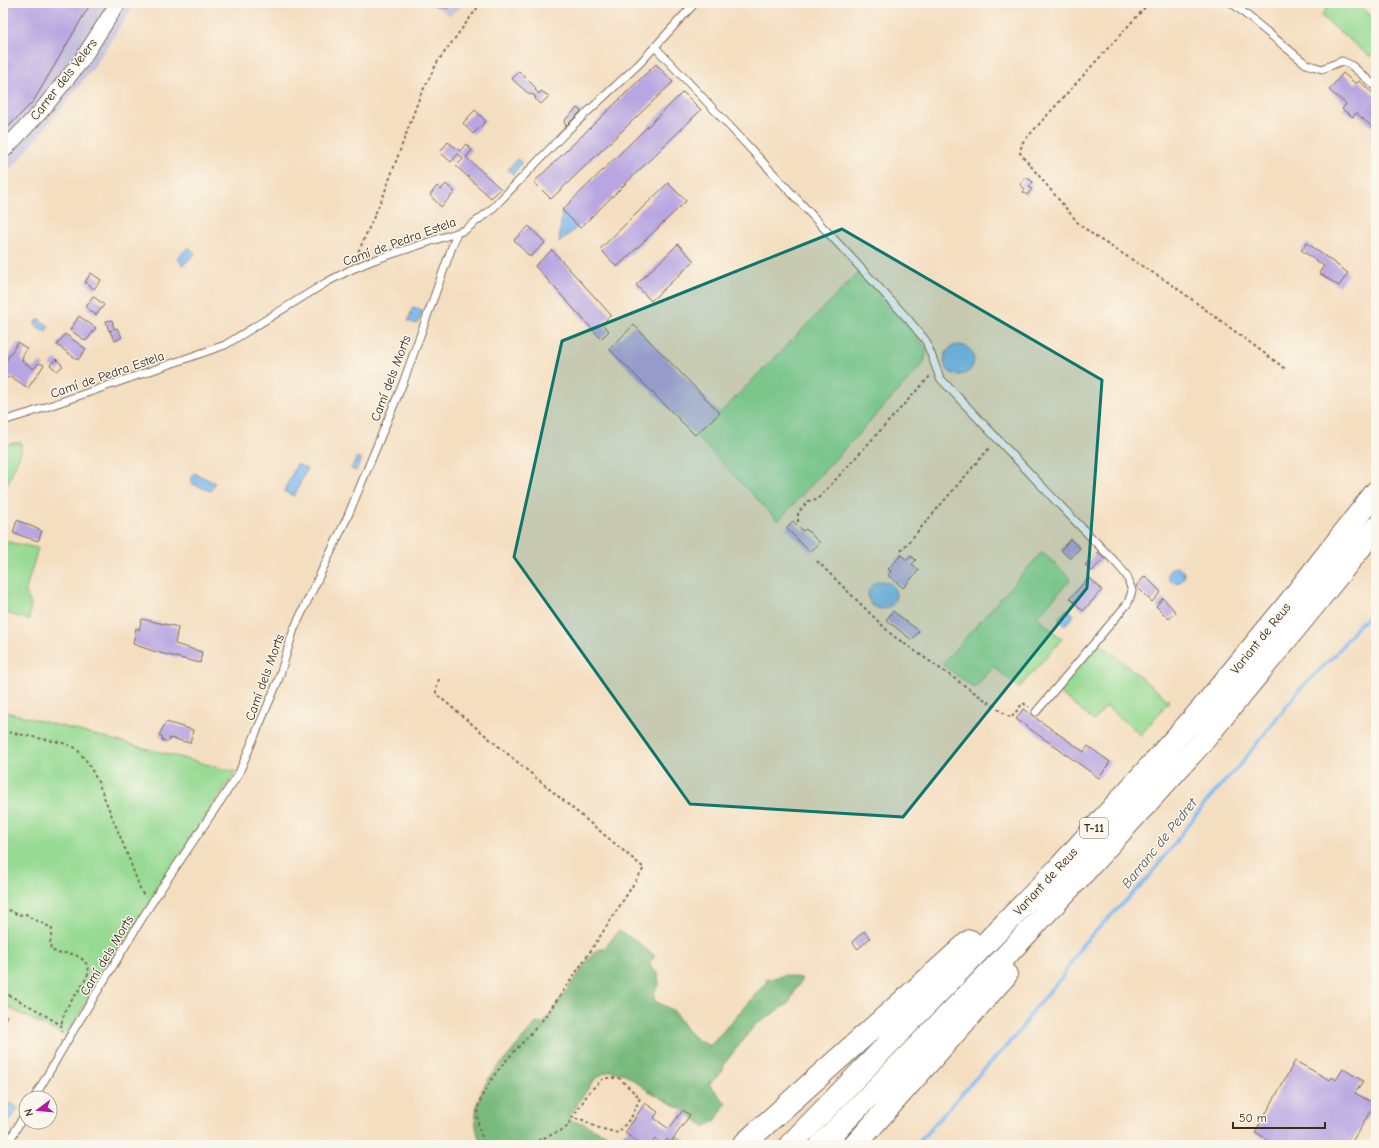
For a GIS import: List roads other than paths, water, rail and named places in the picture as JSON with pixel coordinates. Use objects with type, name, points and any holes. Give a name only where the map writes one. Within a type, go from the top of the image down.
[{"type":"highway","name":"Variant de Reus","points":[[790,1145],[1057,870],[1201,710],[1285,608],[1376,492]]},
{"type":"highway","name":"Variant de Reus","points":[[821,1145],[1000,962],[1202,742],[1376,528]]},
{"type":"highway","points":[[855,1145],[1208,747],[1311,609]]},
{"type":"highway","points":[[743,1145],[992,920],[1201,710]]},
{"type":"street","name":"Carrer dels Velers","points":[[3,151],[41,111],[81,61],[118,3]]},
{"type":"lane","points":[[437,3],[449,3]]},
{"type":"lane","name":"Camí de Pedra Estela","points":[[3,421],[226,346],[320,285],[350,270],[372,261],[465,230],[491,210],[566,132],[640,63],[695,3]]},
{"type":"lane","points":[[1232,3],[1306,64],[1322,70],[1342,61],[1351,65],[1376,87]]},
{"type":"lane","points":[[655,47],[908,319],[926,341],[940,378],[1127,576],[1132,591],[1128,603],[1036,712]]},
{"type":"lane","name":"Camí dels Morts","points":[[39,1090],[154,899],[238,775],[278,681],[294,629],[347,518],[403,383],[457,233]]},
{"type":"lane","points":[[7,1145],[18,1126]]},
{"type":"water","points":[[517,159],[522,163],[513,174],[508,170]]},
{"type":"water","points":[[562,210],[578,226],[559,243]]},
{"type":"water","points":[[189,247],[195,254],[183,265],[177,258]]},
{"type":"water","points":[[413,307],[423,310],[417,324],[408,321]]},
{"type":"water","points":[[39,319],[49,326],[45,332],[34,324]]},
{"type":"water","points":[[959,345],[970,349],[974,360],[970,371],[959,375],[948,371],[944,360],[948,349]]},
{"type":"water","points":[[357,457],[361,459],[356,471],[351,469]]},
{"type":"water","points":[[297,464],[307,469],[294,496],[284,491]]},
{"type":"water","points":[[194,473],[215,483],[211,491],[190,483]]},
{"type":"water","points":[[1176,567],[1182,569],[1184,575],[1182,581],[1176,583],[1170,581],[1168,575],[1170,569]]},
{"type":"water","points":[[882,581],[892,585],[896,595],[892,605],[882,609],[872,605],[868,595],[872,585]]},
{"type":"water","points":[[1067,609],[1074,615],[1065,625],[1058,619]]},
{"type":"water","points":[[10,1103],[18,1108],[7,1125],[3,1123],[3,1114]]},
{"type":"waterway","name":"Barranc de Pedret","points":[[916,1145],[1015,1037],[1036,1007],[1062,977],[1082,945],[1148,878],[1206,802],[1243,761],[1300,689],[1336,654],[1358,625],[1376,612]]}]
